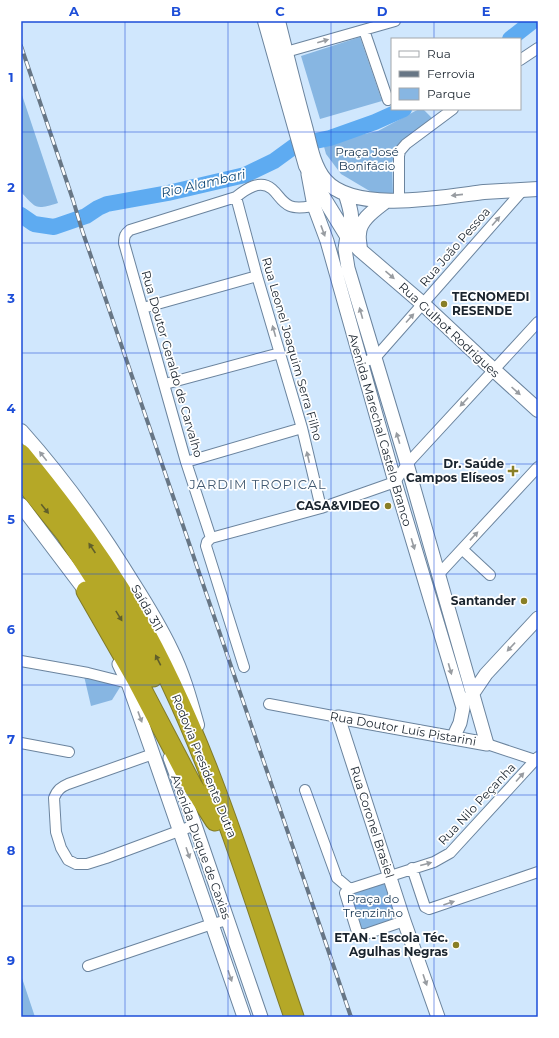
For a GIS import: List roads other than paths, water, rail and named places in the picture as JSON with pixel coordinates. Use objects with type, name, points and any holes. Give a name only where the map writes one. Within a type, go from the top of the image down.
[{"type":"highway","name":"Rodovia Presidente Dutra","points":[[21,454],[80,531],[135,614],[188,721],[282,1017]]},
{"type":"highway","name":"Rodovia Presidente Dutra","points":[[21,478],[66,534],[121,618],[160,691],[219,816],[294,1017]]},
{"type":"highway","points":[[86,591],[137,680],[192,785],[219,816]]},
{"type":"main road","points":[[265,21],[297,118]]},
{"type":"main road","points":[[278,21],[286,52],[297,118]]},
{"type":"main road","name":"Avenida Marechal Castelo Branco","points":[[297,118],[307,159],[318,169],[326,181],[346,195]]},
{"type":"main road","name":"Rua Gulhot Rodrigues","points":[[307,159],[323,197],[347,236],[360,250],[423,304],[538,410]]},
{"type":"main road","points":[[346,195],[358,198],[393,201],[538,189]]},
{"type":"main road","points":[[346,195],[352,212],[352,220],[347,236]]},
{"type":"main road","points":[[360,250],[358,233],[361,226],[372,212],[393,201]]},
{"type":"main road","name":"Saída 311","points":[[21,431],[38,450],[86,511],[146,606],[171,651],[187,691],[219,816]]},
{"type":"main road","points":[[21,505],[86,591]]},
{"type":"street","points":[[286,52],[395,21]]},
{"type":"street","points":[[364,30],[388,100]]},
{"type":"street","points":[[521,59],[538,48]]},
{"type":"street","points":[[393,201],[400,151],[406,144],[452,110]]},
{"type":"street","name":"Avenida Marechal Castelo Branco","points":[[307,159],[314,206],[327,241],[394,482],[463,708]]},
{"type":"street","points":[[236,197],[245,189],[258,185],[265,185],[272,189],[282,202],[290,206],[297,208],[314,206]]},
{"type":"street","name":"Rua João Pessoa","points":[[375,358],[523,190]]},
{"type":"street","name":"Rua Doutor Geraldo de Carvalho","points":[[236,197],[130,230],[124,237],[124,243],[244,667]]},
{"type":"street","name":"Rua Leonel Joaquim Serra Filho","points":[[236,197],[257,276],[302,428],[321,508]]},
{"type":"street","name":"Avenida Marechal Castelo Branco","points":[[347,236],[345,249],[347,260],[487,744]]},
{"type":"street","points":[[143,308],[257,276]]},
{"type":"street","points":[[208,542],[321,508],[394,482],[407,464],[538,322]]},
{"type":"street","points":[[165,384],[280,353]]},
{"type":"street","points":[[361,362],[375,358]]},
{"type":"street","points":[[186,462],[302,428]]},
{"type":"street","points":[[438,575],[538,467]]},
{"type":"street","points":[[462,549],[490,575]]},
{"type":"street","name":"Avenida Duque de Caxias","points":[[86,591],[128,684],[244,1017]]},
{"type":"street","points":[[453,738],[460,723],[463,708],[486,674],[538,618]]},
{"type":"street","points":[[21,661],[88,673],[128,684]]},
{"type":"street","name":"Avenida Duque de Caxias","points":[[128,684],[138,692],[164,743],[195,825],[261,1017]]},
{"type":"street","name":"Rua Doutor Luís Pistarini","points":[[269,704],[487,744],[537,760]]},
{"type":"street","name":"Rua Coronel Brasiel","points":[[338,717],[404,921],[438,1017]]},
{"type":"street","points":[[21,744],[69,752]]},
{"type":"street","points":[[153,754],[60,788],[54,798],[56,832],[61,848],[68,860],[76,864],[87,864],[195,825]]},
{"type":"street","name":"Rua Nilo Peçanha","points":[[350,889],[389,875],[434,862],[450,853],[537,760]]},
{"type":"street","points":[[305,790],[337,878],[350,889],[345,893],[345,895],[357,932],[363,935],[404,921]]},
{"type":"street","points":[[412,868],[425,907],[429,909],[538,872]]},
{"type":"street","points":[[88,966],[228,920]]},
{"type":"waterway","name":"Rio Alambari","points":[[511,38],[533,21]]},
{"type":"waterway","name":"Rio Alambari","points":[[21,215],[34,224],[54,227],[86,216],[107,204],[168,193],[245,175],[274,161],[296,145],[330,138],[375,122],[402,110]]},
{"type":"railway","points":[[21,46],[82,230],[351,1017]]},
{"type":"place","name":"TECNOMEDI RESENDE","points":[[444,304]]},
{"type":"place","name":"Dr. Saúde Campos Elíseos","points":[[513,471]]},
{"type":"place","name":"CASA&VIDEO","points":[[388,506]]},
{"type":"place","name":"Santander","points":[[524,601]]},
{"type":"place","name":"ETAN - Escola Téc. Agulhas Negras","points":[[456,945]]},
{"type":"district","name":"JARDIM TROPICAL","points":[[258,484]]},
{"type":"park label","name":"Praça José Bonifácio","points":[[367,159]]},
{"type":"park label","name":"Praça do Trenzinho","points":[[373,906]]}]
